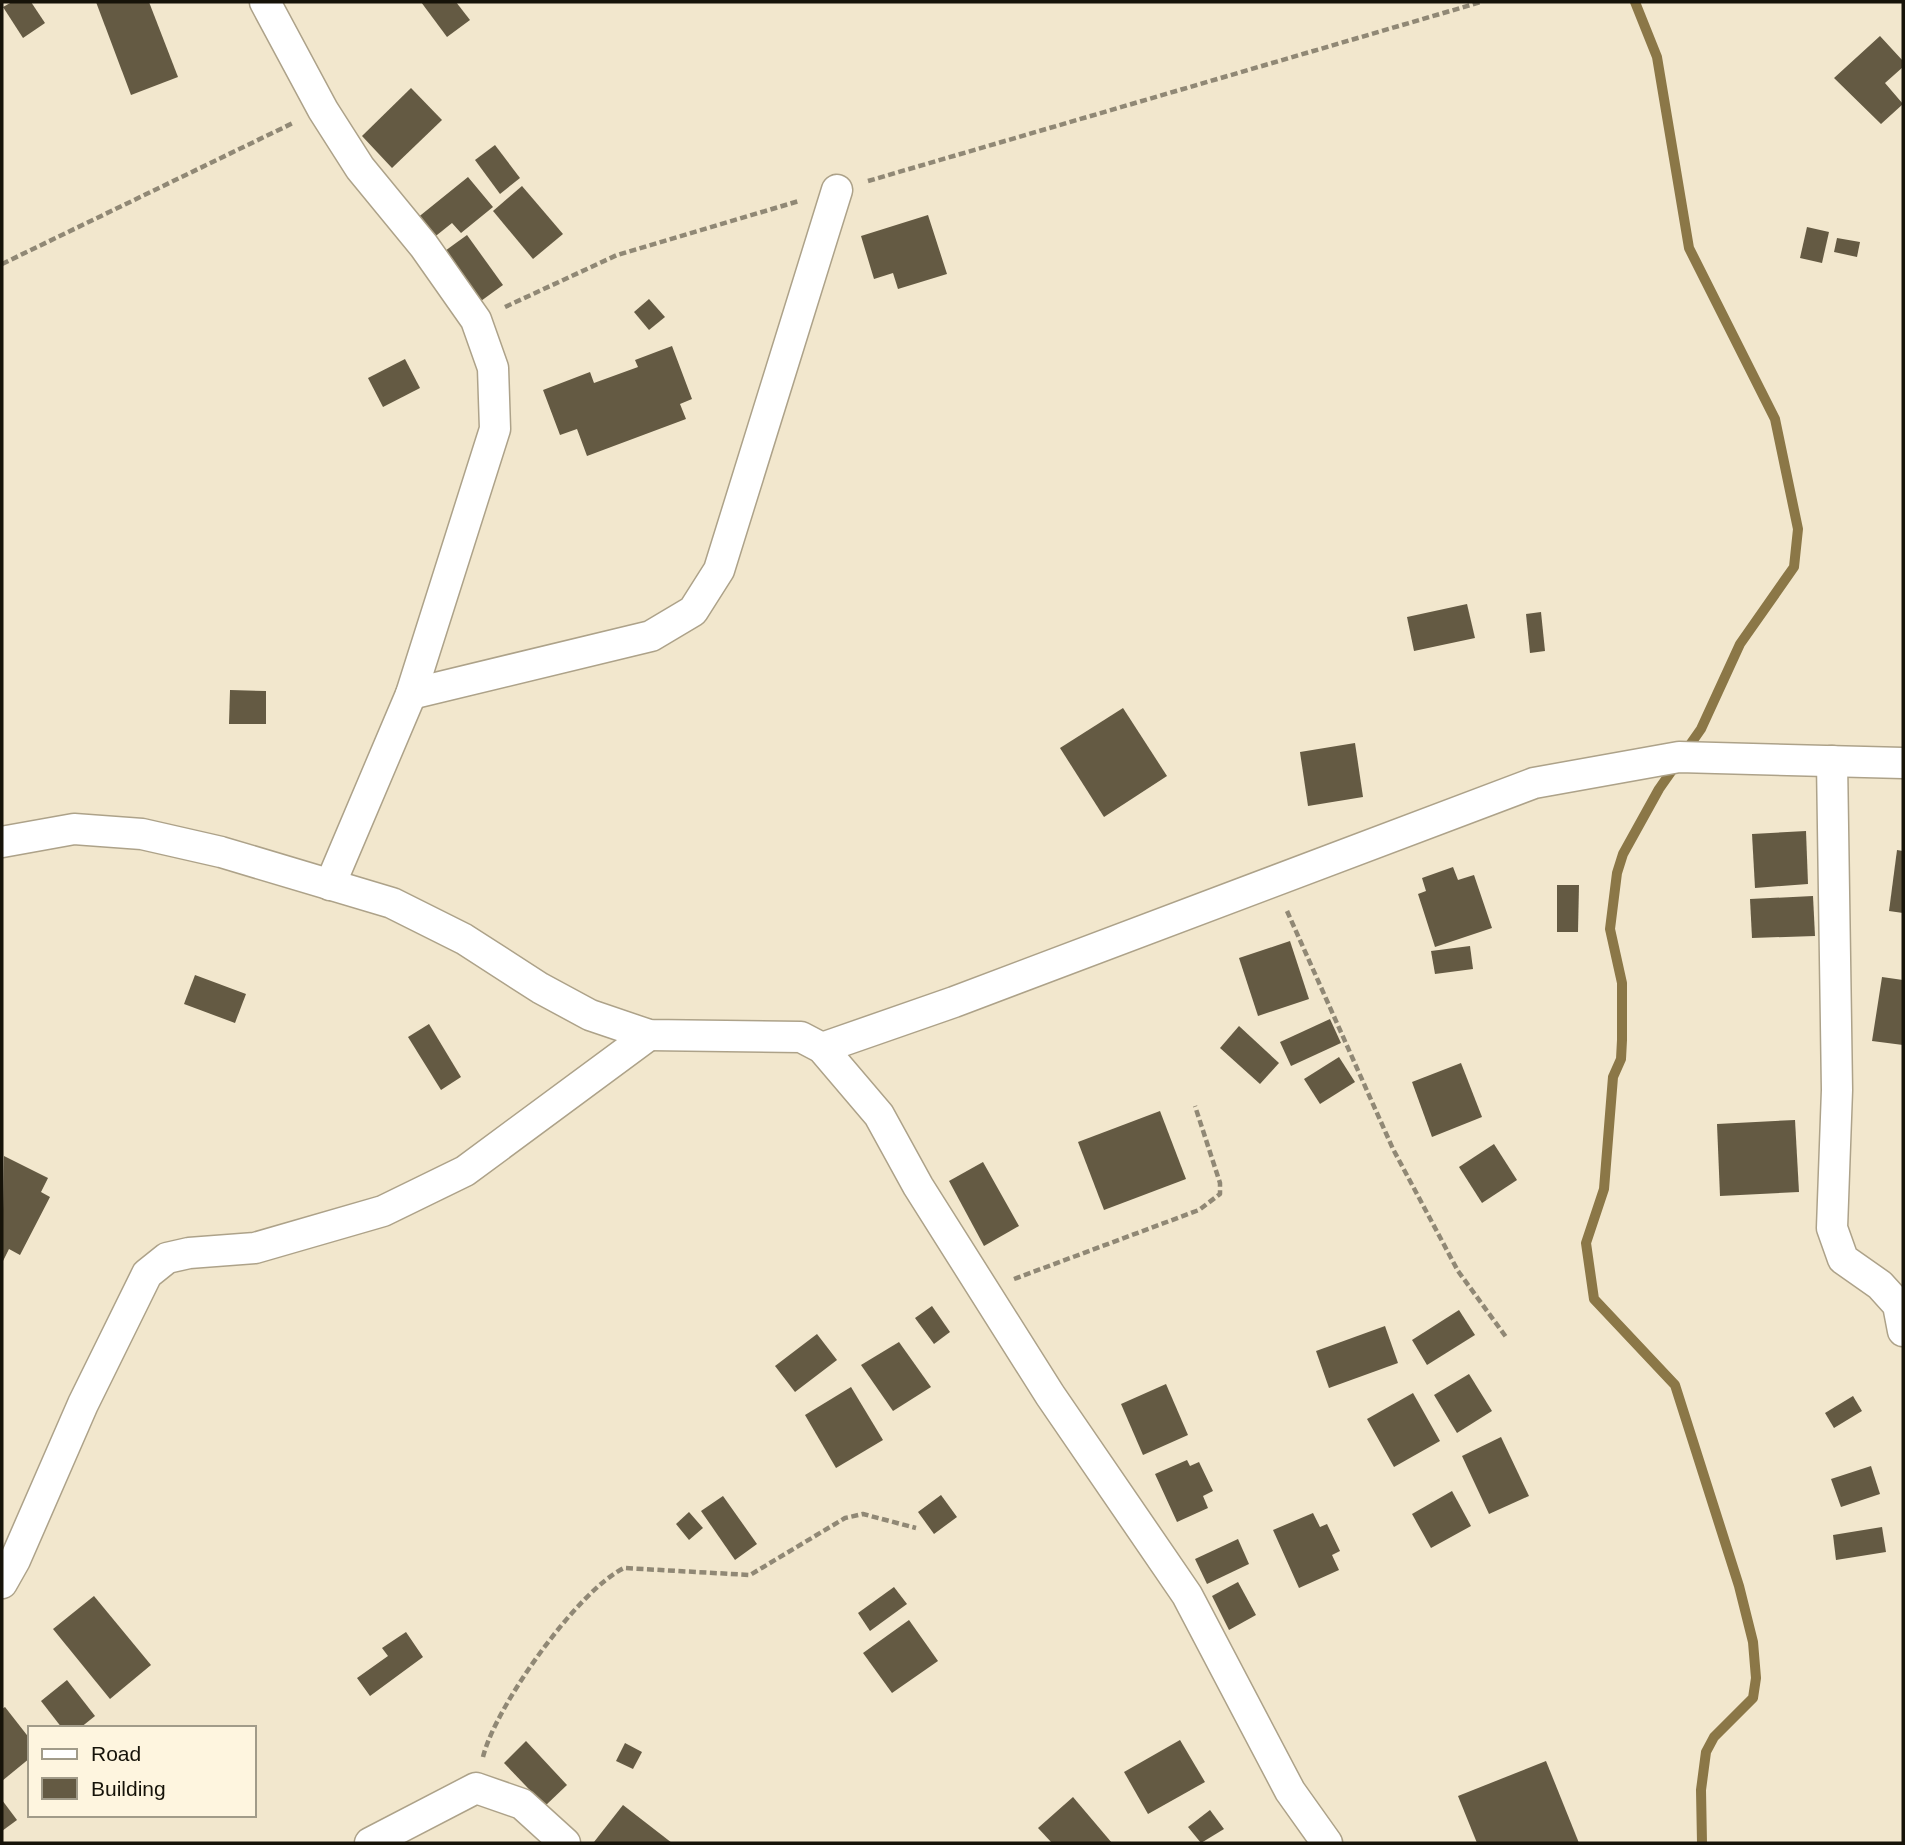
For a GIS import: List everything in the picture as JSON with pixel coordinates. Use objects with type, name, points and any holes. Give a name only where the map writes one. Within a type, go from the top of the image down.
[{"type":"street","points":[[265,2],[323,110],[360,168],[424,246],[476,320],[493,368],[495,429],[411,694],[330,885]]},
{"type":"street","points":[[411,694],[652,636],[693,611],[719,570],[837,190]]},
{"type":"street","points":[[822,1048],[954,1002],[1534,783],[1679,757],[1903,763]]},
{"type":"street","points":[[1832,761],[1837,1090],[1832,1228],[1834,1242],[1843,1259],[1880,1285],[1898,1305],[1903,1331]]},
{"type":"street","points":[[2,842],[74,829],[142,834],[221,852],[392,903],[464,939],[540,988],[590,1015],[649,1035],[801,1037],[822,1048],[879,1115],[918,1186],[1050,1395],[1187,1595],[1290,1791],[1326,1843]]},
{"type":"street","points":[[2,1583],[15,1560],[83,1404],[147,1274],[167,1258],[189,1253],[255,1248],[383,1211],[465,1171],[649,1035]]},
{"type":"street","points":[[370,1843],[476,1788],[522,1804],[565,1843]]},
{"type":"path","points":[[476,320],[617,255],[1481,2]]},
{"type":"path","points":[[2,264],[323,110]]},
{"type":"path","points":[[1273,881],[1393,1149],[1458,1271],[1506,1337]]},
{"type":"path","points":[[984,1290],[1199,1210],[1220,1194],[1220,1183],[1195,1106]]},
{"type":"path","points":[[476,1788],[486,1747],[508,1700],[585,1597],[607,1576],[624,1568],[750,1575],[845,1518],[863,1514],[916,1528]]},
{"type":"building","points":[[12,2],[31,2],[45,23],[23,38],[3,7]]},
{"type":"building","points":[[96,2],[149,2],[178,77],[131,95]]},
{"type":"building","points":[[421,2],[456,2],[470,20],[447,37]]},
{"type":"building","points":[[1880,36],[1903,61],[1903,67],[1885,83],[1903,104],[1881,124],[1834,78]]},
{"type":"building","points":[[411,88],[442,120],[392,168],[362,136]]},
{"type":"building","points":[[495,145],[520,178],[500,194],[475,160]]},
{"type":"building","points":[[468,177],[493,207],[461,233],[452,223],[427,243],[411,223]]},
{"type":"building","points":[[522,186],[563,234],[533,259],[493,211]]},
{"type":"building","points":[[928,215],[947,274],[898,289],[893,273],[874,279],[861,236]]},
{"type":"building","points":[[1807,227],[1829,232],[1822,263],[1800,258]]},
{"type":"building","points":[[467,235],[503,285],[474,306],[438,256]]},
{"type":"building","points":[[1837,238],[1860,242],[1857,257],[1834,252]]},
{"type":"building","points":[[649,299],[665,317],[649,330],[634,312]]},
{"type":"building","points":[[672,346],[692,399],[680,404],[686,419],[587,456],[577,429],[560,435],[543,390],[590,372],[594,383],[638,367],[635,360]]},
{"type":"building","points":[[405,359],[420,388],[383,407],[368,378]]},
{"type":"building","points":[[1467,604],[1475,638],[1414,651],[1407,617]]},
{"type":"building","points":[[1541,612],[1545,651],[1530,653],[1526,614]]},
{"type":"building","points":[[230,690],[266,691],[266,724],[229,724]]},
{"type":"building","points":[[1123,708],[1167,776],[1104,817],[1060,748]]},
{"type":"building","points":[[1355,743],[1363,797],[1308,806],[1300,752]]},
{"type":"building","points":[[1806,831],[1808,884],[1755,888],[1752,834]]},
{"type":"building","points":[[1897,850],[1903,851],[1903,913],[1889,911]]},
{"type":"building","points":[[1453,867],[1458,880],[1474,875],[1492,928],[1435,947],[1418,894],[1426,891],[1422,878]]},
{"type":"building","points":[[1557,885],[1579,885],[1578,932],[1557,932]]},
{"type":"building","points":[[1813,896],[1815,936],[1752,938],[1750,899]]},
{"type":"building","points":[[1290,941],[1309,999],[1258,1016],[1239,958]]},
{"type":"building","points":[[1470,946],[1473,969],[1435,974],[1431,951]]},
{"type":"building","points":[[195,975],[246,994],[235,1023],[184,1004]]},
{"type":"building","points":[[1882,977],[1903,980],[1903,1045],[1872,1041]]},
{"type":"building","points":[[1330,1019],[1341,1043],[1291,1066],[1280,1042]]},
{"type":"building","points":[[429,1024],[461,1077],[441,1090],[408,1037]]},
{"type":"building","points":[[1239,1026],[1279,1063],[1260,1084],[1220,1048]]},
{"type":"building","points":[[1339,1057],[1355,1082],[1320,1104],[1304,1079]]},
{"type":"building","points":[[1461,1063],[1482,1117],[1432,1137],[1412,1082]]},
{"type":"building","points":[[1160,1111],[1186,1179],[1104,1210],[1078,1142]]},
{"type":"building","points":[[1795,1120],[1799,1192],[1720,1196],[1717,1124]]},
{"type":"building","points":[[1494,1144],[1517,1180],[1482,1203],[1459,1167]]},
{"type":"building","points":[[4,1156],[48,1178],[41,1192],[50,1197],[20,1255],[9,1249],[2,1263]]},
{"type":"building","points":[[983,1162],[1019,1226],[984,1246],[949,1181]]},
{"type":"building","points":[[932,1306],[950,1332],[934,1344],[915,1318]]},
{"type":"building","points":[[1459,1310],[1475,1335],[1427,1365],[1412,1340]]},
{"type":"building","points":[[1385,1326],[1398,1363],[1329,1388],[1316,1351]]},
{"type":"building","points":[[817,1334],[837,1360],[795,1392],[775,1366]]},
{"type":"building","points":[[899,1342],[931,1387],[893,1411],[861,1365]]},
{"type":"building","points":[[1469,1374],[1492,1411],[1457,1433],[1434,1395]]},
{"type":"building","points":[[1166,1384],[1188,1435],[1143,1455],[1121,1404]]},
{"type":"building","points":[[851,1387],[883,1440],[836,1468],[805,1415]]},
{"type":"building","points":[[1413,1393],[1440,1441],[1394,1467],[1367,1419]]},
{"type":"building","points":[[1853,1396],[1862,1411],[1834,1428],[1825,1413]]},
{"type":"building","points":[[1501,1437],[1529,1496],[1489,1514],[1462,1456]]},
{"type":"building","points":[[1187,1460],[1190,1466],[1199,1462],[1213,1491],[1203,1496],[1208,1508],[1177,1522],[1155,1474]]},
{"type":"building","points":[[1871,1466],[1880,1494],[1841,1507],[1831,1479]]},
{"type":"building","points":[[1452,1491],[1471,1526],[1431,1548],[1412,1514]]},
{"type":"building","points":[[941,1495],[957,1517],[934,1534],[918,1512]]},
{"type":"building","points":[[723,1496],[757,1544],[735,1560],[701,1511]]},
{"type":"building","points":[[689,1512],[703,1528],[689,1540],[676,1524]]},
{"type":"building","points":[[1313,1513],[1320,1527],[1327,1524],[1340,1551],[1332,1555],[1339,1570],[1299,1588],[1273,1530]]},
{"type":"building","points":[[1882,1527],[1886,1552],[1836,1560],[1833,1535]]},
{"type":"building","points":[[1238,1539],[1249,1564],[1207,1584],[1195,1559]]},
{"type":"building","points":[[1238,1582],[1256,1615],[1229,1630],[1212,1596]]},
{"type":"building","points":[[894,1587],[907,1604],[870,1631],[858,1613]]},
{"type":"building","points":[[94,1596],[151,1665],[110,1699],[53,1629]]},
{"type":"building","points":[[909,1620],[938,1661],[892,1693],[863,1653]]},
{"type":"building","points":[[406,1632],[423,1657],[370,1696],[357,1678],[388,1656],[382,1648]]},
{"type":"building","points":[[67,1680],[95,1716],[82,1726],[60,1726],[41,1701]]},
{"type":"building","points":[[5,1707],[28,1736],[28,1760],[2,1781],[2,1709]]},
{"type":"building","points":[[1180,1740],[1205,1782],[1148,1814],[1124,1772]]},
{"type":"building","points":[[526,1741],[567,1785],[545,1806],[504,1763]]},
{"type":"building","points":[[625,1743],[642,1752],[633,1769],[616,1761]]},
{"type":"building","points":[[1546,1761],[1579,1843],[1477,1843],[1458,1796]]},
{"type":"building","points":[[1073,1797],[1112,1843],[1052,1843],[1038,1828]]},
{"type":"building","points":[[2,1800],[17,1820],[2,1831]]},
{"type":"building","points":[[623,1805],[672,1843],[594,1842]]},
{"type":"building","points":[[1210,1810],[1224,1829],[1201,1843],[1188,1827]]},
{"type":"waterway","points":[[1635,2],[1657,57],[1689,248],[1775,419],[1798,529],[1794,567],[1740,644],[1701,729],[1659,789],[1623,854],[1617,873],[1610,929],[1622,983],[1621,1059],[1613,1077],[1604,1189],[1586,1243],[1594,1299],[1675,1385],[1739,1586],[1753,1642],[1756,1678],[1753,1698],[1714,1737],[1706,1752],[1701,1790],[1702,1843]]}]
